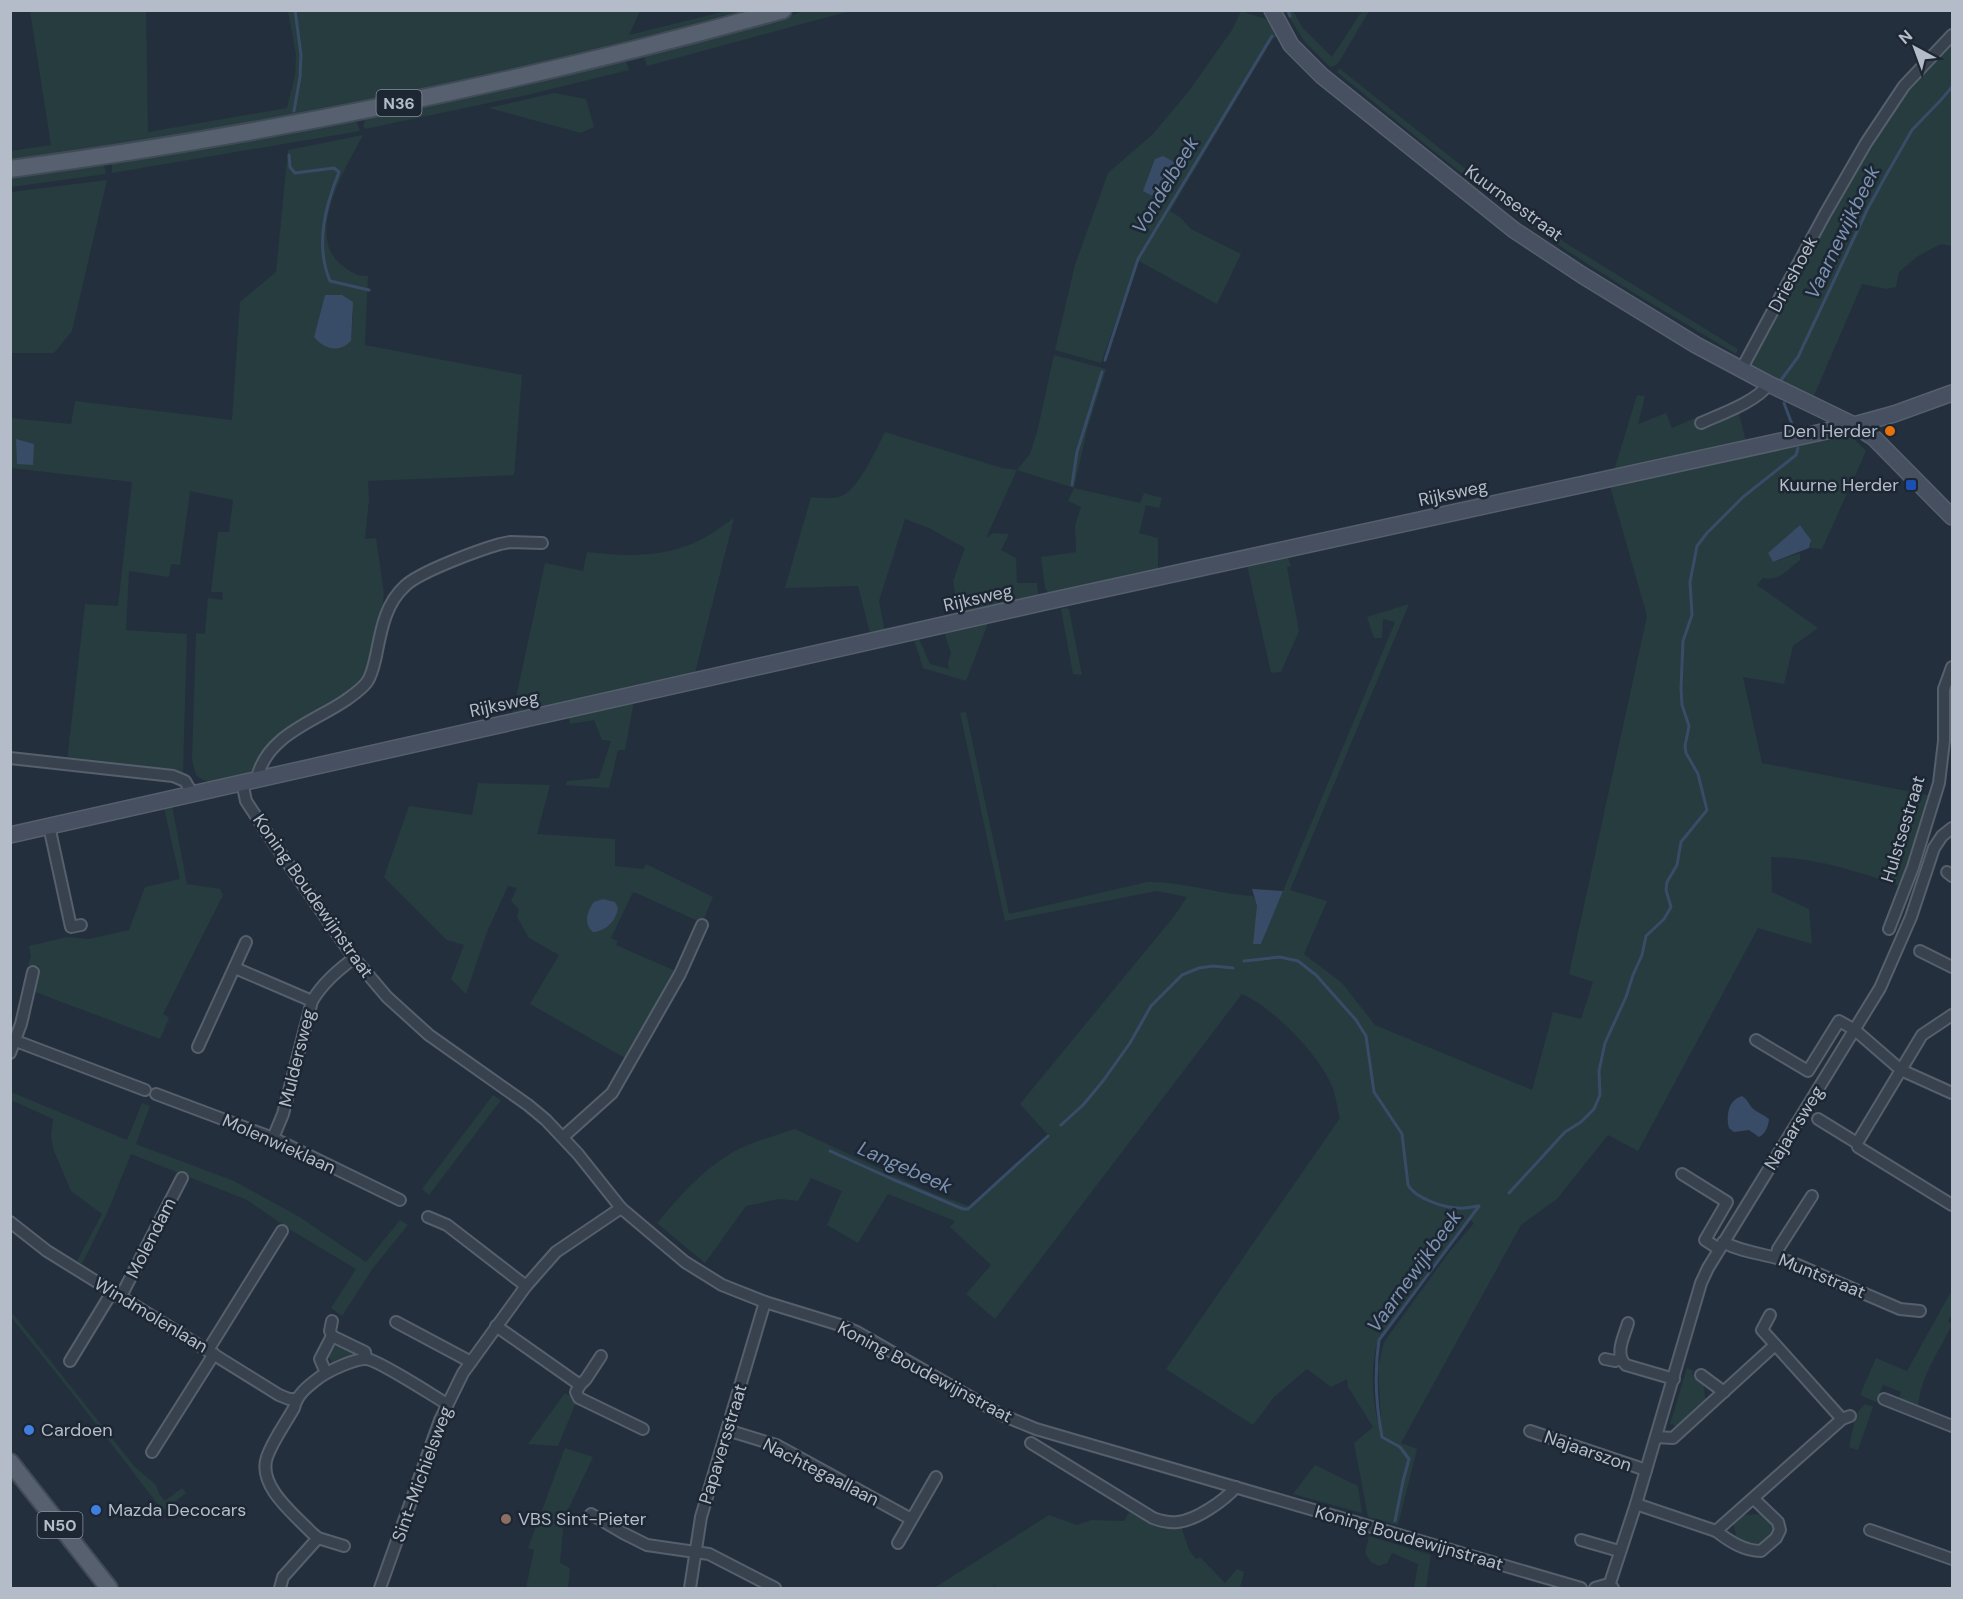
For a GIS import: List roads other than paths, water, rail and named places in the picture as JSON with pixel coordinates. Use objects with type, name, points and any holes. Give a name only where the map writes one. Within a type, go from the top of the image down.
[{"type":"main road","name":"N36","points":[[10,169],[180,144],[367,110],[633,51],[783,10]]},
{"type":"main road","name":"Kuurnsestraat","points":[[1272,10],[1291,45],[1322,76],[1514,230],[1696,345],[1811,405]]},
{"type":"main road","name":"Rijksweg","points":[[10,835],[1045,602],[1854,426],[1953,393]]},
{"type":"main road","points":[[1805,436],[1811,421],[1811,405],[1854,426],[1874,438],[1953,517]]},
{"type":"main road","name":"N50","points":[[10,1462],[109,1588]]},
{"type":"street","name":"Drieshoek","points":[[1742,370],[1866,143],[1904,86],[1953,35]]},
{"type":"street","points":[[1701,423],[1756,397],[1769,384]]},
{"type":"street","points":[[249,780],[279,742],[301,725],[338,706],[368,682],[384,618],[394,598],[405,585],[420,575],[500,544],[542,543]]},
{"type":"street","name":"Hulstsestraat","points":[[1889,929],[1913,867],[1939,783],[1944,741],[1944,689],[1953,667]]},
{"type":"street","points":[[10,758],[173,776],[185,781],[192,794]]},
{"type":"street","name":"Koning Boudewijnstraat","points":[[249,780],[246,801],[354,958],[387,997],[429,1035],[528,1105],[563,1137],[621,1208],[705,1276],[722,1286],[765,1302],[857,1332],[1002,1415],[1036,1429],[1581,1588]]},
{"type":"street","points":[[49,826],[71,927],[81,925]]},
{"type":"street","name":"Najaarsweg","points":[[1611,1587],[1619,1551],[1636,1504],[1701,1283],[1721,1246],[1880,988],[1911,917],[1934,848],[1942,836],[1953,828]]},
{"type":"street","points":[[563,1137],[612,1093],[680,974],[702,925]]},
{"type":"street","points":[[198,1047],[246,942]]},
{"type":"street","points":[[1920,951],[1953,967]]},
{"type":"street","name":"Muldersweg","points":[[273,1138],[283,1114],[312,1001],[333,975],[354,958]]},
{"type":"street","points":[[235,968],[312,1001]]},
{"type":"street","points":[[10,1053],[16,1041],[16,1024],[33,972]]},
{"type":"street","points":[[1857,1143],[1922,1035],[1953,1015]]},
{"type":"street","points":[[1756,1040],[1808,1071],[1839,1021],[1855,1030],[1901,1070],[1953,1093]]},
{"type":"street","points":[[16,1041],[145,1090]]},
{"type":"street","name":"Molenwieklaan","points":[[156,1094],[273,1138],[400,1200]]},
{"type":"street","points":[[1818,1119],[1857,1143],[1858,1148],[1953,1205]]},
{"type":"street","points":[[1682,1174],[1727,1202],[1705,1240],[1721,1246]]},
{"type":"street","name":"Molendam","points":[[70,1360],[116,1295],[182,1178]]},
{"type":"street","points":[[1776,1257],[1778,1249],[1812,1196]]},
{"type":"street","name":"Sint-Michielsweg","points":[[380,1588],[447,1404],[471,1362],[526,1286],[556,1252],[621,1208]]},
{"type":"street","points":[[428,1216],[447,1225],[526,1286]]},
{"type":"street","name":"Windmolenlaan","points":[[10,1222],[47,1251],[116,1295],[279,1395],[296,1399]]},
{"type":"street","points":[[152,1452],[282,1231]]},
{"type":"street","name":"Muntstraat","points":[[1721,1246],[1776,1257],[1900,1309],[1920,1311]]},
{"type":"street","name":"Papaversstraat","points":[[690,1588],[701,1517],[765,1302]]},
{"type":"street","points":[[1716,1531],[1754,1499],[1758,1492],[1846,1418],[1762,1330],[1770,1315]]},
{"type":"street","points":[[332,1321],[330,1331],[332,1336],[365,1352],[366,1359]]},
{"type":"street","points":[[396,1323],[471,1362]]},
{"type":"street","points":[[1628,1323],[1619,1353],[1620,1359],[1626,1365],[1674,1379]]},
{"type":"street","points":[[496,1326],[579,1384]]},
{"type":"street","points":[[326,1373],[320,1359],[332,1336]]},
{"type":"street","points":[[1656,1437],[1673,1438],[1775,1345]]},
{"type":"street","points":[[601,1356],[586,1379],[579,1384],[576,1392],[582,1401],[644,1429]]},
{"type":"street","points":[[344,1546],[318,1538],[275,1493],[268,1480],[265,1468],[267,1458],[294,1408],[296,1399],[307,1386],[326,1373],[366,1359],[447,1404]]},
{"type":"street","points":[[1605,1359],[1615,1361],[1620,1359]]},
{"type":"street","points":[[1701,1375],[1724,1392]]},
{"type":"street","points":[[1884,1400],[1953,1426]]},
{"type":"street","name":"Nachtegaallaan","points":[[727,1430],[776,1445],[911,1519]]},
{"type":"street","name":"Najaarszon","points":[[1530,1431],[1646,1470]]},
{"type":"street","points":[[1031,1443],[1154,1518],[1165,1522],[1188,1520],[1227,1497],[1236,1487]]},
{"type":"street","points":[[898,1544],[936,1477]]},
{"type":"street","points":[[1636,1504],[1716,1531],[1751,1551],[1761,1551],[1776,1538],[1780,1530],[1778,1522],[1754,1499]]},
{"type":"street","points":[[591,1514],[647,1545],[710,1554],[775,1588]]},
{"type":"street","points":[[1870,1530],[1953,1559]]},
{"type":"street","points":[[280,1588],[282,1577],[318,1538]]},
{"type":"street","points":[[1581,1540],[1619,1551]]},
{"type":"street","points":[[1595,1588],[1611,1587]]},
{"type":"water","points":[[1163,156],[1176,163],[1158,199],[1143,191],[1155,159]]},
{"type":"water","points":[[325,295],[342,295],[353,302],[351,341],[342,347],[327,347],[314,337]]},
{"type":"water","points":[[16,439],[34,444],[33,465],[17,464]]},
{"type":"water","points":[[1800,525],[1811,540],[1809,548],[1773,562],[1768,553]]},
{"type":"water","points":[[1252,889],[1283,891],[1261,944],[1253,944],[1257,906]]},
{"type":"water","points":[[603,899],[615,902],[618,908],[617,913],[606,927],[593,932],[587,921],[589,909],[594,902]]},
{"type":"water","points":[[1742,1096],[1754,1109],[1769,1119],[1766,1130],[1759,1137],[1749,1130],[1734,1132],[1729,1128],[1729,1109],[1737,1098]]},
{"type":"waterway","points":[[294,111],[301,55],[295,10]]},
{"type":"waterway","name":"Vondelbeek","points":[[1288,10],[1290,16]]},
{"type":"waterway","name":"Vondelbeek","points":[[1105,360],[1138,259],[1272,36]]},
{"type":"waterway","name":"Vaarnewijkbeek","points":[[1940,101],[1952,87]]},
{"type":"waterway","name":"Vaarnewijkbeek","points":[[1781,380],[1798,357],[1884,179],[1912,130],[1939,102]]},
{"type":"waterway","points":[[289,155],[290,167],[295,173],[334,168],[339,172],[326,212],[324,226],[323,254],[326,267],[330,281],[369,290]]},
{"type":"waterway","name":"Vondelbeek","points":[[1072,485],[1077,452],[1102,372]]},
{"type":"waterway","name":"Vaarnewijkbeek","points":[[1784,403],[1793,427]]},
{"type":"waterway","name":"Vaarnewijkbeek","points":[[1509,1193],[1565,1132],[1581,1122],[1594,1109],[1600,1095],[1599,1071],[1605,1043],[1626,997],[1642,955],[1646,936],[1664,919],[1671,907],[1666,890],[1667,882],[1677,865],[1681,842],[1707,810],[1698,774],[1686,753],[1689,726],[1682,705],[1681,688],[1683,641],[1692,615],[1690,582],[1697,546],[1743,497],[1796,455],[1798,448]]},
{"type":"waterway","name":"Langebeek","points":[[1244,961],[1280,957],[1298,961],[1316,975],[1356,1020],[1366,1036],[1374,1092],[1402,1134],[1408,1185],[1423,1198],[1438,1204],[1453,1208],[1478,1206]]},
{"type":"waterway","name":"Langebeek","points":[[1061,1125],[1083,1105],[1103,1081],[1130,1043],[1151,1006],[1182,975],[1199,968],[1213,966],[1233,968]]},
{"type":"waterway","name":"Langebeek","points":[[830,1151],[963,1209],[968,1209],[1048,1136]]},
{"type":"waterway","name":"Vaarnewijkbeek","points":[[1395,1521],[1409,1459],[1400,1447],[1382,1437],[1376,1388],[1379,1340],[1479,1206]]},
{"type":"place","name":"Den Herder","points":[[1890,431]]},
{"type":"place","name":"Kuurne Herder","points":[[1911,485]]},
{"type":"place","name":"Cardoen","points":[[29,1430]]},
{"type":"place","name":"Mazda Decocars","points":[[96,1510]]},
{"type":"place","name":"VBS Sint-Pieter","points":[[506,1519]]}]
